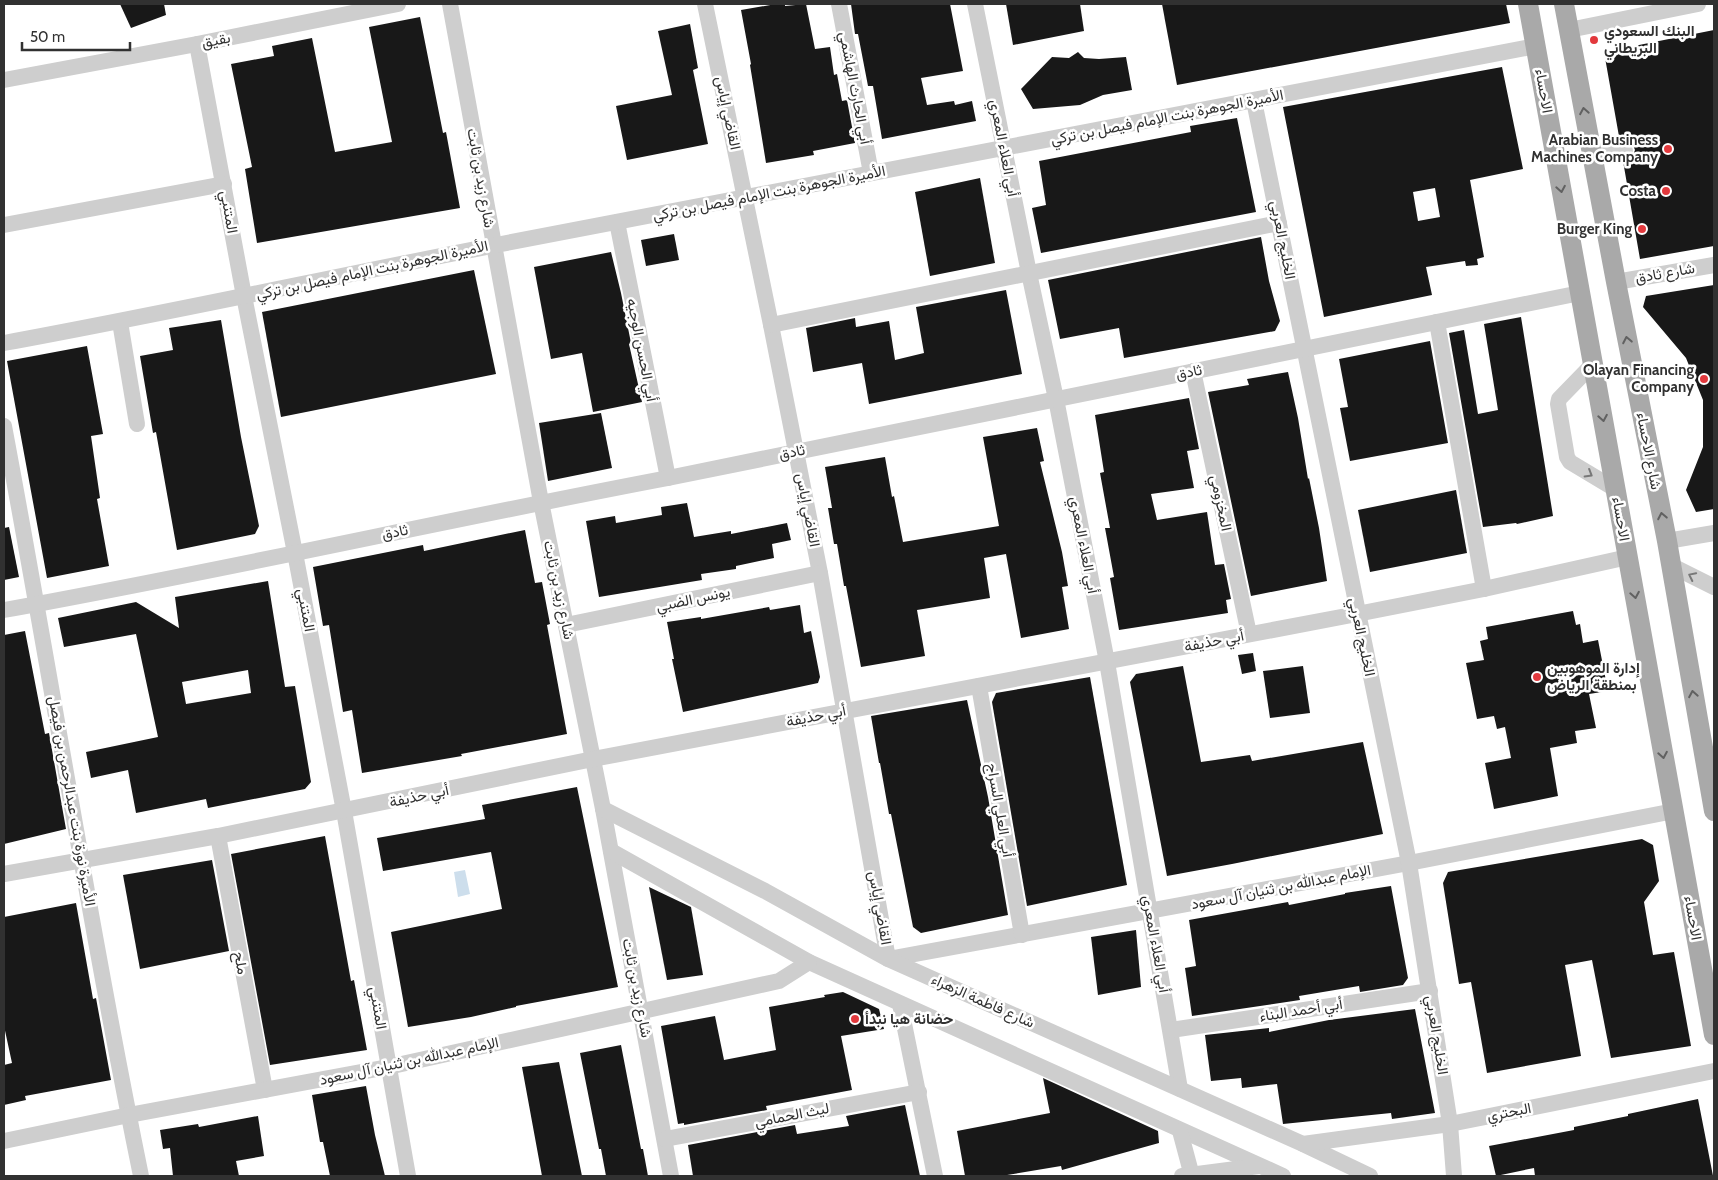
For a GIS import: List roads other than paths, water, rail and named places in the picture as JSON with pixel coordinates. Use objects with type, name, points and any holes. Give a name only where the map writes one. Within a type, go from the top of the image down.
[{"type":"main road","name":"الاحساء","points":[[1528,4],[1714,1035]]},
{"type":"main road","name":"شارع الاحساء","points":[[1564,4],[1667,541],[1714,801]]},
{"type":"street","name":"بقيق","points":[[4,80],[398,4]]},
{"type":"street","name":"شارع زيد بن ثابت","points":[[450,4],[541,502],[603,809],[671,1176]]},
{"type":"street","name":"القاضي إياس","points":[[705,4],[820,573],[888,959]]},
{"type":"street","name":"أبي الحارث الهاشمي","points":[[839,4],[872,173]]},
{"type":"street","name":"أبي العلاء المعري","points":[[976,4],[1107,662],[1180,1089]]},
{"type":"street","points":[[1569,30],[1698,4]]},
{"type":"street","name":"المتنبي","points":[[197,44],[244,296],[296,553],[344,811],[408,1176]]},
{"type":"street","name":"الأميرة الجوهرة بنت الإمام فيصل بن تركي","points":[[4,343],[120,322],[493,245],[1536,46]]},
{"type":"street","name":"الخليج العربي","points":[[1254,101],[1409,863],[1450,1124],[1454,1176]]},
{"type":"street","points":[[1592,157],[1624,151]]},
{"type":"street","points":[[4,225],[224,184]]},
{"type":"street","name":"أبي الحسن الوجيه","points":[[616,222],[668,478]]},
{"type":"street","points":[[771,325],[1279,223]]},
{"type":"street","name":"شارع ثادق","points":[[1616,282],[1714,265]]},
{"type":"street","name":"ثادق","points":[[4,610],[296,553],[1580,293]]},
{"type":"street","points":[[120,322],[137,424]]},
{"type":"street","points":[[1437,322],[1484,589]]},
{"type":"street","points":[[1593,364],[1559,399],[1558,404],[1567,457],[1570,462],[1615,489]]},
{"type":"street","name":"المخزومي","points":[[1193,371],[1248,634]]},
{"type":"street","name":"الأميرة نورة بنت عبدالرحمن بن فيصل","points":[[4,426],[141,1176]]},
{"type":"street","points":[[1667,541],[1714,533]]},
{"type":"street","name":"أبي حذيفة","points":[[4,874],[218,836],[593,759],[1357,614],[1484,589],[1628,557]]},
{"type":"street","points":[[1670,565],[1714,587]]},
{"type":"street","name":"يونس الضبي","points":[[566,625],[820,573]]},
{"type":"street","name":"أبي العلي السراج","points":[[978,686],[1022,934]]},
{"type":"street","name":"شارع فاطمة الزهراء","points":[[603,809],[765,891],[888,959],[1303,1144],[1370,1176]]},
{"type":"street","name":"الإمام عبدالله بن ثنيان آل سعود","points":[[888,959],[1150,912],[1674,811]]},
{"type":"street","name":"ملح","points":[[218,836],[264,1090]]},
{"type":"street","points":[[611,851],[809,962],[1283,1176]]},
{"type":"street","name":"الإمام عبدالله بن ثنيان آل سعود","points":[[4,1141],[129,1114],[388,1067],[778,981],[809,962]]},
{"type":"street","name":"أبي أحمد البناء","points":[[1171,1030],[1430,991]]},
{"type":"street","points":[[900,1004],[935,1176]]},
{"type":"street","name":"البحتري","points":[[1303,1144],[1450,1124],[1714,1071]]},
{"type":"street","name":"ليث الحمامي","points":[[665,1139],[919,1092]]},
{"type":"street","points":[[1180,1131],[1188,1176],[1259,1166]]},
{"type":"water","points":[[465,870],[470,894],[458,897],[454,872]]},
{"type":"place","name":"البنك السعودي البريطاني","points":[[1594,40]]},
{"type":"place","name":"Arabian Business Machines Company","points":[[1668,149]]},
{"type":"place","name":"Costa","points":[[1666,191]]},
{"type":"place","name":"Burger King","points":[[1642,229]]},
{"type":"place","name":"Olayan Financing Company","points":[[1704,379]]},
{"type":"place","name":"إدارة الموهوبين بمنطقة الرياض","points":[[1537,677]]},
{"type":"place","name":"حضانة هيا نبدأ","points":[[855,1019]]}]
